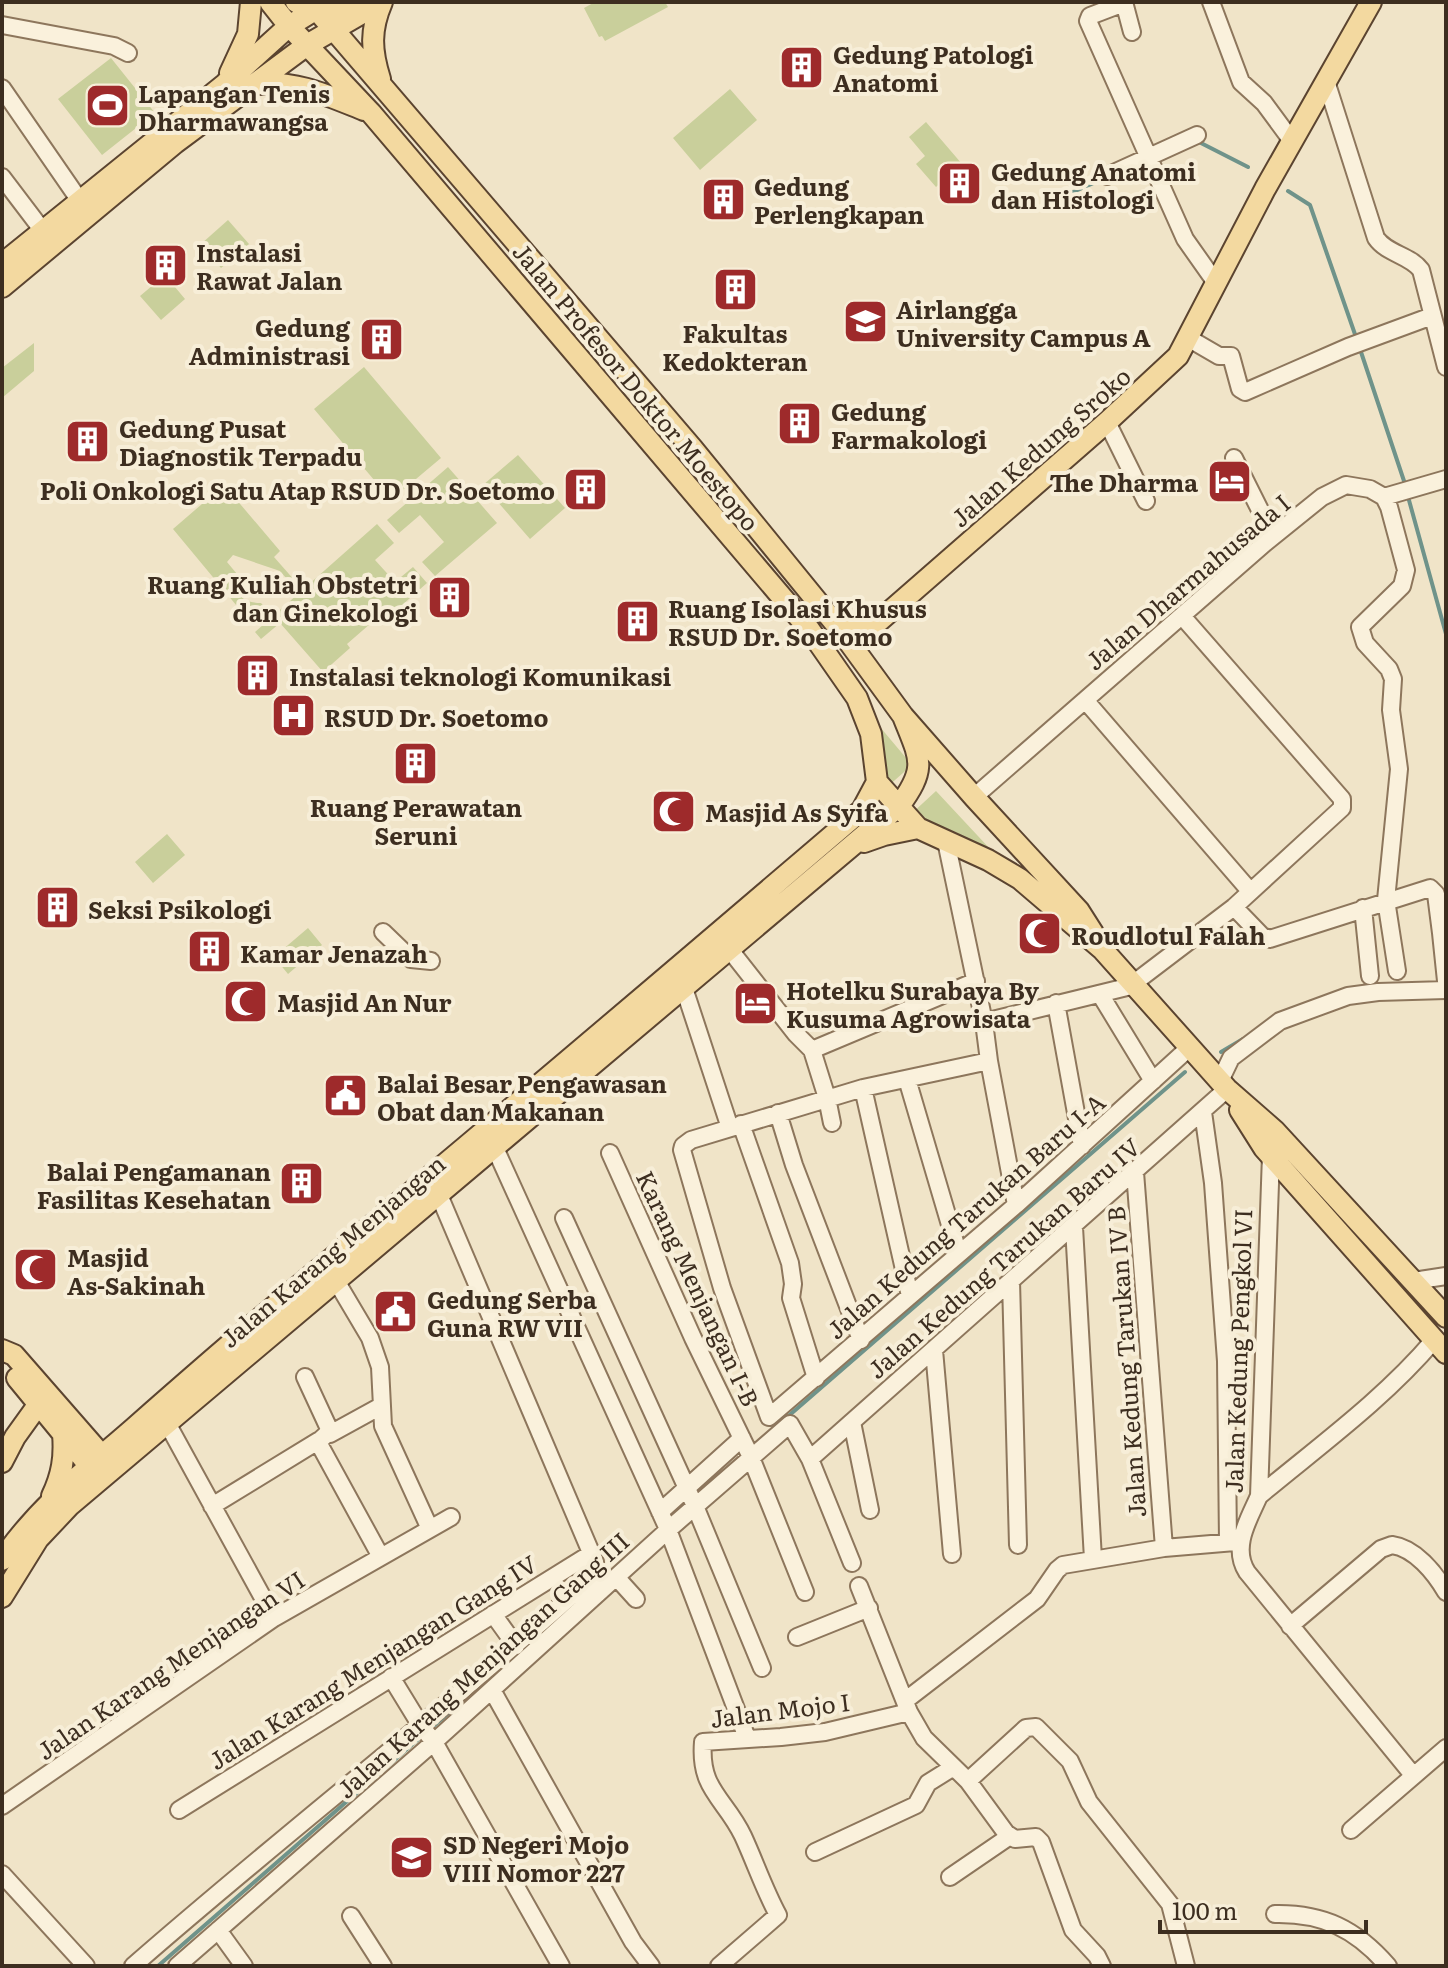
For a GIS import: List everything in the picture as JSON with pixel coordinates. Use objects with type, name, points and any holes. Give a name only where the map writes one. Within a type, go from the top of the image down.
[{"type":"main road","points":[[225,84],[248,34],[251,2]]},
{"type":"main road","name":"Jalan Profesor Doktor Moestopo","points":[[270,2],[371,113],[809,629],[857,698],[871,734],[877,782]]},
{"type":"main road","points":[[2,264],[225,84],[289,26],[307,5],[380,2]]},
{"type":"main road","points":[[2,287],[175,143],[307,45],[380,2]]},
{"type":"main road","points":[[380,2],[371,41],[381,84]]},
{"type":"main road","name":"Jalan Kedung Sroko","points":[[838,627],[862,628],[879,621],[1178,356],[1292,141],[1371,2]]},
{"type":"main road","name":"Jalan Profesor Doktor Moestopo","points":[[307,5],[381,84],[693,449],[838,627],[903,716]]},
{"type":"main road","points":[[256,84],[281,81],[371,113]]},
{"type":"main road","points":[[903,716],[1079,911],[1103,950]]},
{"type":"main road","name":"Jalan Karang Menjangan","points":[[2,1560],[49,1503],[167,1423],[335,1279],[394,1218],[439,1195],[899,806],[915,785],[919,773],[919,763],[903,716]]},
{"type":"main road","points":[[877,782],[918,828],[988,860],[1020,879],[1103,950],[1224,1085],[1275,1131],[1446,1317]]},
{"type":"main road","name":"Jalan Karang Menjangan","points":[[2,1597],[38,1539],[101,1467],[252,1325],[394,1218],[862,810],[877,782]]},
{"type":"main road","points":[[852,847],[884,835],[918,828]]},
{"type":"main road","points":[[1224,1085],[1271,1155],[1437,1343]]},
{"type":"main road","points":[[2,1353],[14,1355],[101,1467],[63,1434],[4,1362],[2,1353]]},
{"type":"main road","points":[[2,1462],[38,1405]]},
{"type":"main road","points":[[49,1503],[61,1478],[65,1454],[63,1434]]},
{"type":"street","points":[[1132,32],[1124,2],[1090,16],[1088,21],[1191,250],[1216,283]]},
{"type":"street","points":[[1211,2],[1241,82],[1264,103],[1292,141]]},
{"type":"street","points":[[2,25],[114,46],[128,53]]},
{"type":"street","points":[[1326,81],[1376,238],[1381,245],[1420,267],[1446,367]]},
{"type":"street","points":[[2,88],[80,201]]},
{"type":"street","points":[[1107,176],[1149,160],[1197,135]]},
{"type":"street","points":[[2,177],[43,231]]},
{"type":"street","points":[[1188,338],[1219,356],[1231,356],[1240,389],[1245,392],[1348,347],[1432,316]]},
{"type":"street","points":[[1107,422],[1146,501]]},
{"type":"street","points":[[1234,458],[1273,536]]},
{"type":"street","points":[[1397,971],[1386,900],[1399,769],[1391,710],[1393,679],[1365,643],[1360,627],[1402,586],[1406,570],[1399,493],[1446,479]]},
{"type":"street","name":"Jalan Dharmahusada I","points":[[974,797],[1273,536],[1322,497],[1346,485],[1399,493]]},
{"type":"street","points":[[984,1022],[1134,983],[1234,907],[1340,812],[1342,799],[1182,616]]},
{"type":"street","points":[[1085,700],[1250,891]]},
{"type":"street","points":[[946,841],[984,1022],[1016,1205]]},
{"type":"street","points":[[1234,907],[1262,936],[1270,939],[1386,900],[1433,889],[1443,933],[1446,981]]},
{"type":"street","points":[[1363,908],[1370,976]]},
{"type":"street","points":[[383,932],[411,959],[431,961]]},
{"type":"street","points":[[730,950],[812,1050],[832,1123]]},
{"type":"street","points":[[812,1050],[976,981]]},
{"type":"street","points":[[684,988],[790,1263],[791,1298],[816,1378]]},
{"type":"street","name":"Jalan Kedung Tarukan Baru IV","points":[[810,1459],[1203,1112],[1224,1085],[1231,1058],[1280,1021],[1348,996],[1446,990]]},
{"type":"street","points":[[1100,994],[1153,1081]]},
{"type":"street","points":[[1056,1003],[1082,1146]]},
{"type":"street","name":"Jalan Kedung Tarukan Baru I-A","points":[[781,1417],[816,1378],[1016,1205],[1190,1047]]},
{"type":"street","points":[[852,1563],[810,1459],[781,1417],[760,1396],[722,1288],[683,1146],[691,1140],[863,1088],[989,1061]]},
{"type":"street","points":[[907,1079],[958,1252]]},
{"type":"street","points":[[863,1088],[910,1296]]},
{"type":"street","points":[[1203,1112],[1213,1183],[1225,1345],[1234,1542],[1242,1564],[1413,1775]]},
{"type":"street","points":[[778,1113],[794,1165],[861,1340]]},
{"type":"street","points":[[495,1148],[664,1521],[747,1738]]},
{"type":"street","name":"Karang Menjangan I-B","points":[[610,1153],[747,1449],[805,1592]]},
{"type":"street","name":"Jalan Kedung Pengkol VI","points":[[1234,1542],[1259,1496],[1271,1155]]},
{"type":"street","name":"Jalan Kedung Tarukan IV B","points":[[1135,1172],[1164,1548]]},
{"type":"street","points":[[133,1966],[221,1896],[321,1808],[427,1734],[516,1646],[601,1581],[592,1553],[439,1195]]},
{"type":"street","points":[[564,1218],[691,1498],[762,1668]]},
{"type":"street","points":[[1074,1227],[1093,1559]]},
{"type":"street","points":[[1413,1281],[1446,1276]]},
{"type":"street","points":[[335,1279],[370,1338],[380,1367],[381,1406],[386,1435],[430,1529]]},
{"type":"street","points":[[1011,1281],[1018,1545]]},
{"type":"street","points":[[1259,1496],[1396,1382],[1437,1343],[1446,1317]]},
{"type":"street","points":[[934,1350],[952,1554]]},
{"type":"street","points":[[305,1377],[324,1437],[381,1557]]},
{"type":"street","points":[[212,1506],[381,1406]]},
{"type":"street","points":[[691,1498],[781,1417]]},
{"type":"street","points":[[852,1422],[870,1510]]},
{"type":"street","points":[[167,1423],[274,1618]]},
{"type":"street","points":[[691,1498],[747,1449]]},
{"type":"street","name":"Jalan Karang Menjangan Gang III","points":[[177,1966],[334,1826],[427,1734],[492,1690],[601,1581],[617,1578],[664,1521],[691,1498]]},
{"type":"street","name":"Jalan Karang Menjangan VI","points":[[2,1806],[274,1618],[451,1517]]},
{"type":"street","points":[[907,1706],[1037,1599],[1059,1568],[1093,1559],[1164,1548],[1234,1542]]},
{"type":"street","points":[[1290,1626],[1381,1549],[1392,1545],[1407,1550],[1420,1560],[1446,1592]]},
{"type":"street","name":"Jalan Karang Menjangan Gang IV","points":[[179,1810],[592,1553]]},
{"type":"street","points":[[617,1578],[636,1599]]},
{"type":"street","points":[[859,1586],[907,1706],[924,1738],[968,1781],[1010,1836],[1015,1839],[1036,1837],[1041,1842],[1073,1930],[1102,1966]]},
{"type":"street","points":[[797,1637],[869,1608]]},
{"type":"street","points":[[493,1614],[516,1646]]},
{"type":"street","points":[[391,1677],[561,1966]]},
{"type":"street","points":[[492,1690],[633,1942],[651,1966]]},
{"type":"street","name":"Jalan Mojo I","points":[[719,1966],[778,1915],[740,1830],[712,1791],[704,1768],[702,1744],[705,1740],[825,1732],[907,1706]]},
{"type":"street","points":[[968,1781],[1026,1728],[1036,1727],[1070,1761],[1089,1802],[1170,1904],[1186,1966]]},
{"type":"street","points":[[1351,1830],[1446,1748]]},
{"type":"street","points":[[815,1852],[916,1805],[928,1783],[952,1768]]},
{"type":"street","points":[[321,1808],[334,1826]]},
{"type":"street","points":[[950,1877],[1010,1836]]},
{"type":"street","points":[[2,1874],[86,1966]]},
{"type":"street","points":[[221,1896],[235,1913]]},
{"type":"street","points":[[1275,1914],[1303,1913],[1332,1922],[1356,1936],[1388,1966]]},
{"type":"street","points":[[351,1916],[383,1966]]},
{"type":"street","points":[[218,1930],[244,1966]]},
{"type":"green space","points":[[595,2],[665,2],[668,7],[605,41],[602,36],[599,37],[584,8]]},
{"type":"green space","name":"Lapangan Tenis Dharmawangsa","points":[[111,58],[155,113],[102,155],[58,99]]},
{"type":"green space","points":[[730,89],[757,120],[700,170],[673,138]]},
{"type":"green space","points":[[926,122],[962,164],[936,187],[916,164],[925,156],[909,137]]},
{"type":"green space","points":[[228,220],[249,244],[221,268],[201,244]]},
{"type":"green space","points":[[165,275],[185,299],[161,320],[140,296]]},
{"type":"green space","points":[[34,343],[34,371],[2,398],[2,368]]},
{"type":"green space","points":[[364,367],[441,458],[391,500],[314,409]]},
{"type":"green space","points":[[518,455],[565,508],[530,539],[483,485]]},
{"type":"green space","points":[[448,467],[497,523],[435,576],[422,562],[444,542],[420,515],[399,533],[387,520]]},
{"type":"green space","points":[[224,485],[280,551],[274,557],[296,582],[292,585],[280,571],[233,555],[227,562],[237,574],[237,592],[244,599],[261,603],[267,610],[251,623],[173,529]]},
{"type":"green space","points":[[377,524],[394,543],[375,560],[395,582],[413,567],[427,583],[383,622],[378,617],[347,644],[350,648],[323,672],[280,623],[261,639],[255,632]]},
{"type":"green space","points":[[880,727],[912,765],[886,788]]},
{"type":"green space","points":[[936,791],[991,850],[953,831],[920,825],[910,815]]},
{"type":"green space","points":[[167,834],[185,855],[153,883],[135,862]]},
{"type":"green space","points":[[308,928],[322,945],[288,974],[274,957]]},
{"type":"waterway","points":[[1197,141],[1248,167]]},
{"type":"waterway","points":[[1048,203],[1105,178]]},
{"type":"waterway","points":[[1288,191],[1310,205],[1357,340]]},
{"type":"waterway","points":[[1360,349],[1405,484]]},
{"type":"waterway","points":[[1407,493],[1446,634]]},
{"type":"waterway","points":[[1221,1052],[1243,1039]]},
{"type":"waterway","points":[[785,1419],[1185,1072]]},
{"type":"waterway","points":[[429,1730],[474,1691]]},
{"type":"waterway","points":[[158,1966],[423,1735]]},
{"type":"place","name":"Gedung Patologi Anatomi","points":[[802,67]]},
{"type":"place","name":"Lapangan Tenis Dharmawangsa","points":[[107,106]]},
{"type":"place","name":"Gedung Anatomi dan Histologi","points":[[960,184]]},
{"type":"place","name":"Gedung Perlengkapan","points":[[723,199]]},
{"type":"place","name":"Instalasi Rawat Jalan","points":[[165,265]]},
{"type":"place","name":"Fakultas Kedokteran","points":[[735,290]]},
{"type":"place","name":"Airlangga University Campus A","points":[[865,322]]},
{"type":"place","name":"Gedung Administrasi","points":[[381,340]]},
{"type":"place","name":"Gedung Farmakologi","points":[[800,424]]},
{"type":"place","name":"Gedung Pusat Diagnostik Terpadu","points":[[88,441]]},
{"type":"place","name":"The Dharma","points":[[1229,481]]},
{"type":"place","name":"Poli Onkologi Satu Atap RSUD Dr. Soetomo","points":[[586,489]]},
{"type":"place","name":"Ruang Kuliah Obstetri dan Ginekologi","points":[[449,597]]},
{"type":"place","name":"Ruang Isolasi Khusus RSUD Dr. Soetomo","points":[[637,621]]},
{"type":"place","name":"Instalasi teknologi Komunikasi","points":[[258,675]]},
{"type":"place","name":"RSUD Dr. Soetomo","points":[[293,716]]},
{"type":"place","name":"Ruang Perawatan Seruni","points":[[416,764]]},
{"type":"place","name":"Masjid As Syifa","points":[[674,811]]},
{"type":"place","name":"Seksi Psikologi","points":[[57,908]]},
{"type":"place","name":"Roudlotul Falah","points":[[1040,934]]},
{"type":"place","name":"Kamar Jenazah","points":[[209,952]]},
{"type":"place","name":"Masjid An Nur","points":[[246,1001]]},
{"type":"place","name":"Hotelku Surabaya By Kusuma Agrowisata","points":[[755,1003]]},
{"type":"place","name":"Balai Besar Pengawasan Obat dan Makanan","points":[[346,1096]]},
{"type":"place","name":"Balai Pengamanan Fasilitas Kesehatan","points":[[302,1184]]},
{"type":"place","name":"Masjid As-Sakinah","points":[[36,1270]]},
{"type":"place","name":"Gedung Serba Guna RW VII","points":[[396,1312]]},
{"type":"place","name":"SD Negeri Mojo VIII Nomor 227","points":[[412,1857]]}]
